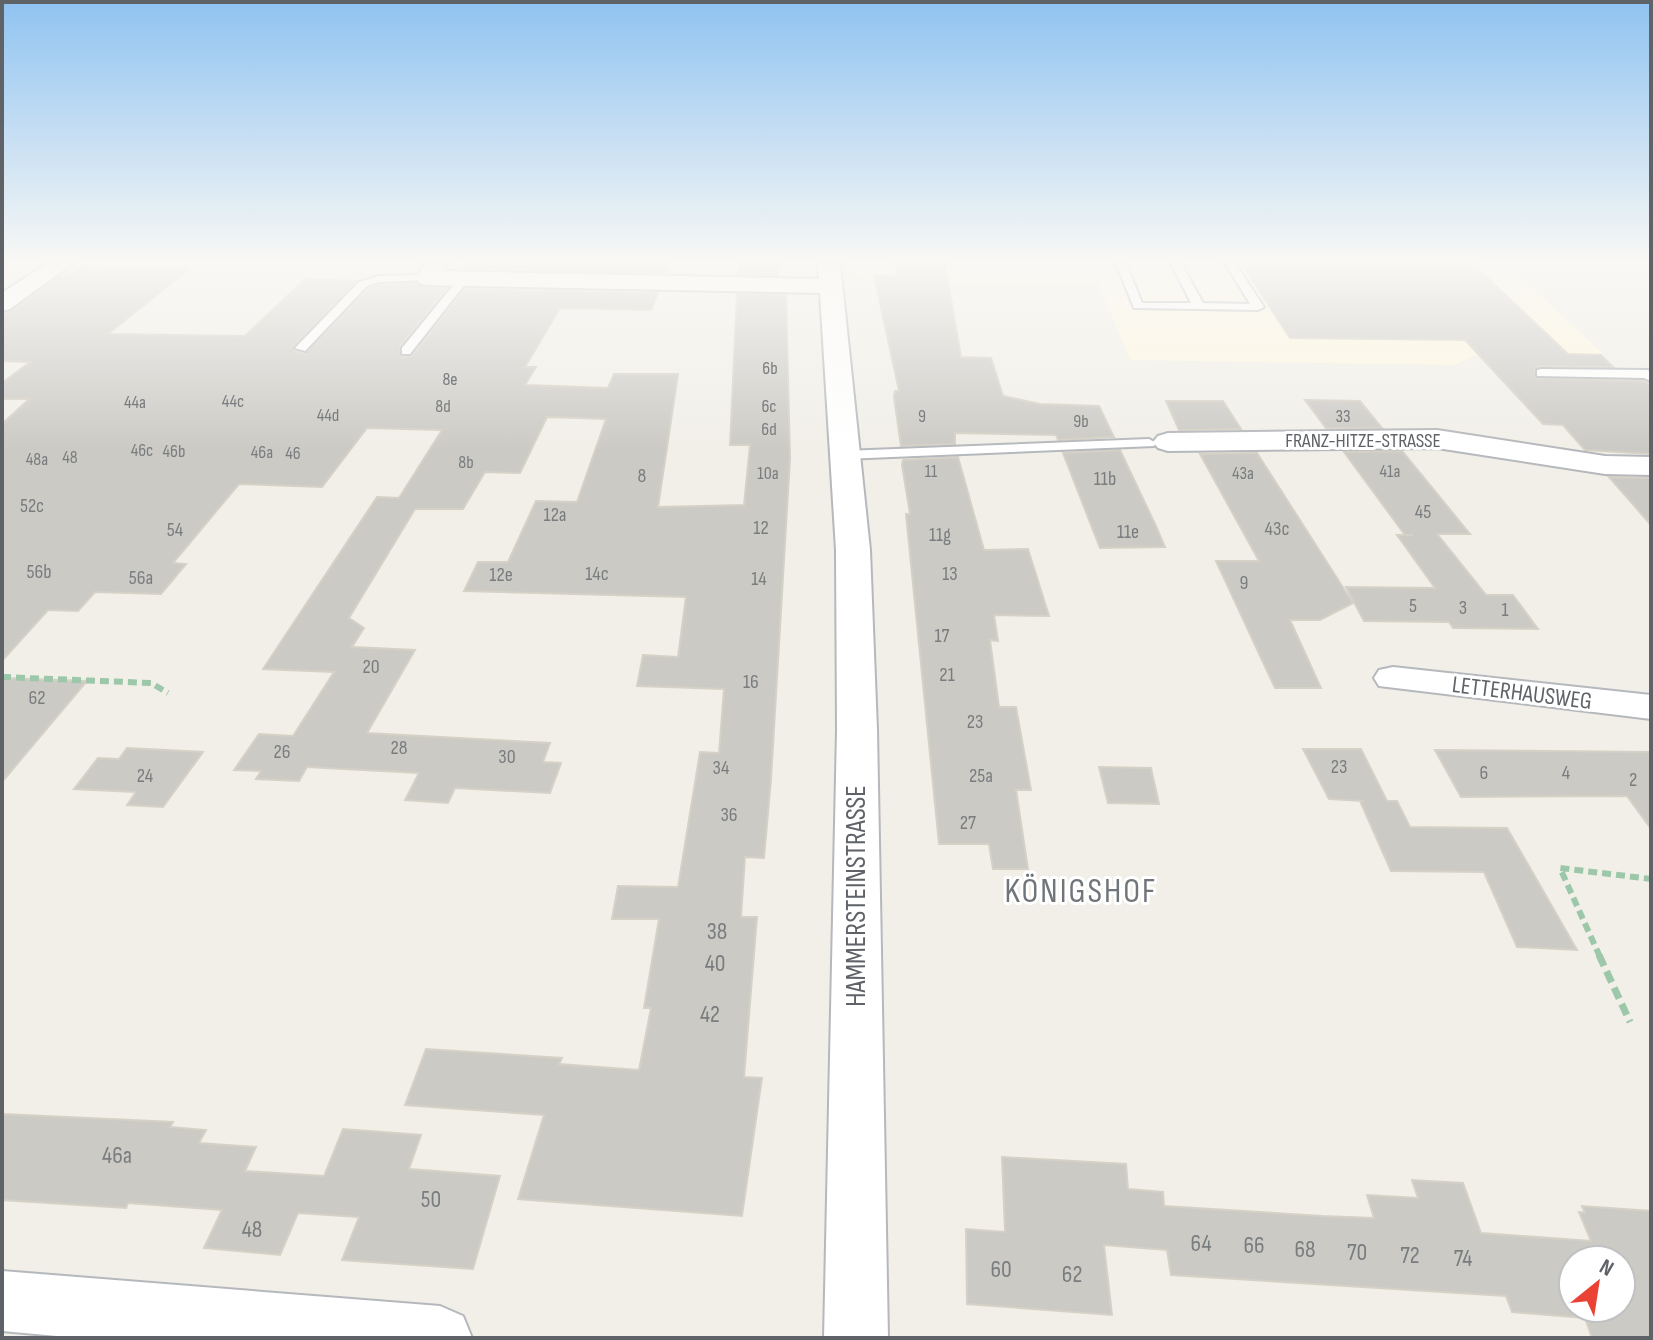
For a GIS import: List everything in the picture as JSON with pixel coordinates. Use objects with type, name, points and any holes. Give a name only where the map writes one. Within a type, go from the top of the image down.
[{"type":"street","name":"HAMMERSTEINSTRASSE","points":[[835,326],[853,550],[857,730],[856,1338]]},
{"type":"street","name":"FRANZ-HITZE-STRASSE","points":[[1159,442],[1437,439],[1605,465],[1651,466]]},
{"type":"street","name":"LETTERHAUSWEG","points":[[1393,678],[1651,707]]},
{"type":"street","points":[[2,1301],[440,1338]]},
{"type":"lane","points":[[301,348],[323,326]]},
{"type":"lane","points":[[406,351],[427,326]]},
{"type":"lane","points":[[1541,373],[1647,374],[1651,377]]},
{"type":"lane","points":[[844,455],[1159,442]]},
{"type":"path","points":[[2,677],[151,683],[168,693]]},
{"type":"path","points":[[1630,1022],[1560,868],[1651,879]]},
{"type":"shaded area","points":[[1116,326],[1573,326],[1604,355],[1480,354],[1454,365],[1130,360]]},
{"type":"building","points":[[2,326],[119,326],[108,334],[245,336],[256,326],[313,326],[293,346],[294,351],[304,354],[332,326],[417,326],[400,346],[402,357],[412,356],[436,326],[550,326],[525,367],[536,367],[525,385],[608,388],[614,374],[678,374],[658,507],[744,505],[750,445],[730,445],[736,326],[787,326],[790,459],[771,779],[764,858],[745,857],[741,917],[757,917],[744,1077],[762,1078],[742,1216],[518,1199],[544,1115],[405,1105],[426,1049],[562,1058],[559,1064],[639,1070],[651,1008],[644,1008],[659,919],[612,919],[618,886],[678,887],[700,752],[719,753],[724,689],[637,686],[643,655],[678,657],[686,597],[464,591],[478,562],[508,562],[536,501],[577,502],[606,419],[547,417],[520,473],[485,472],[463,509],[415,509],[349,618],[364,628],[352,647],[415,650],[367,733],[550,743],[543,762],[561,763],[550,793],[455,788],[448,803],[405,800],[419,773],[307,767],[299,781],[256,779],[261,771],[234,770],[259,734],[293,736],[334,672],[263,669],[377,497],[399,498],[442,430],[367,428],[322,487],[239,484],[173,563],[186,564],[161,594],[95,592],[78,611],[48,610],[2,661],[2,424],[29,399],[2,399],[2,383],[30,362],[2,361]]},
{"type":"building","points":[[885,326],[956,326],[961,357],[991,358],[1003,396],[1040,404],[1099,406],[1114,437],[1058,440],[1056,435],[955,433],[955,444],[901,446],[894,397],[895,391],[899,391]]},
{"type":"building","points":[[1282,326],[1538,326],[1568,354],[1601,355],[1613,367],[1540,366],[1535,368],[1535,378],[1643,381],[1651,384],[1651,454],[1585,450],[1563,425],[1543,424],[1465,340],[1290,338]]},
{"type":"building","points":[[1305,400],[1360,401],[1382,428],[1326,428]]},
{"type":"building","points":[[1166,401],[1223,401],[1241,429],[1179,430]]},
{"type":"building","points":[[1120,450],[1165,547],[1100,548],[1063,453]]},
{"type":"building","points":[[1402,451],[1470,534],[1437,534],[1486,595],[1513,595],[1538,629],[1453,628],[1449,622],[1364,621],[1346,587],[1435,588],[1397,535],[1405,535],[1344,452]]},
{"type":"building","points":[[1257,453],[1353,603],[1320,620],[1290,620],[1321,688],[1275,688],[1216,561],[1259,561],[1200,454]]},
{"type":"building","points":[[958,457],[984,550],[1028,549],[1049,616],[994,615],[998,641],[990,640],[999,707],[1016,707],[1031,790],[1016,790],[1028,869],[993,869],[989,844],[939,844],[906,514],[910,514],[902,465],[903,460]]},
{"type":"building","points":[[1609,477],[1651,478],[1651,525]]},
{"type":"building","points":[[2,678],[87,681],[2,782]]},
{"type":"building","points":[[127,748],[203,752],[163,807],[127,805],[136,792],[74,789],[98,758],[119,759]]},
{"type":"building","points":[[1303,749],[1361,749],[1387,801],[1397,801],[1410,827],[1507,828],[1577,950],[1517,947],[1484,872],[1391,871],[1360,801],[1364,801],[1329,799]]},
{"type":"building","points":[[1435,750],[1651,752],[1651,829],[1627,796],[1461,797]]},
{"type":"building","points":[[1099,767],[1151,768],[1159,804],[1108,803]]},
{"type":"building","points":[[2,1114],[173,1122],[170,1127],[206,1130],[199,1143],[256,1147],[245,1171],[324,1176],[343,1129],[421,1135],[409,1169],[500,1176],[473,1269],[342,1260],[359,1217],[298,1213],[280,1255],[204,1248],[222,1210],[128,1203],[126,1208],[2,1200]]},
{"type":"building","points":[[1002,1157],[1126,1164],[1128,1189],[1163,1192],[1164,1206],[1322,1216],[1374,1218],[1367,1195],[1418,1198],[1412,1180],[1463,1183],[1481,1233],[1591,1241],[1579,1212],[1585,1213],[1582,1206],[1651,1211],[1651,1338],[1592,1338],[1587,1324],[1637,1324],[1637,1244],[1557,1244],[1557,1316],[1512,1312],[1506,1296],[1171,1275],[1167,1250],[1104,1245],[1112,1315],[967,1304],[966,1229],[1005,1232]]},
{"type":"district","name":"KÖNIGSHOF","points":[[1081,891]]}]
